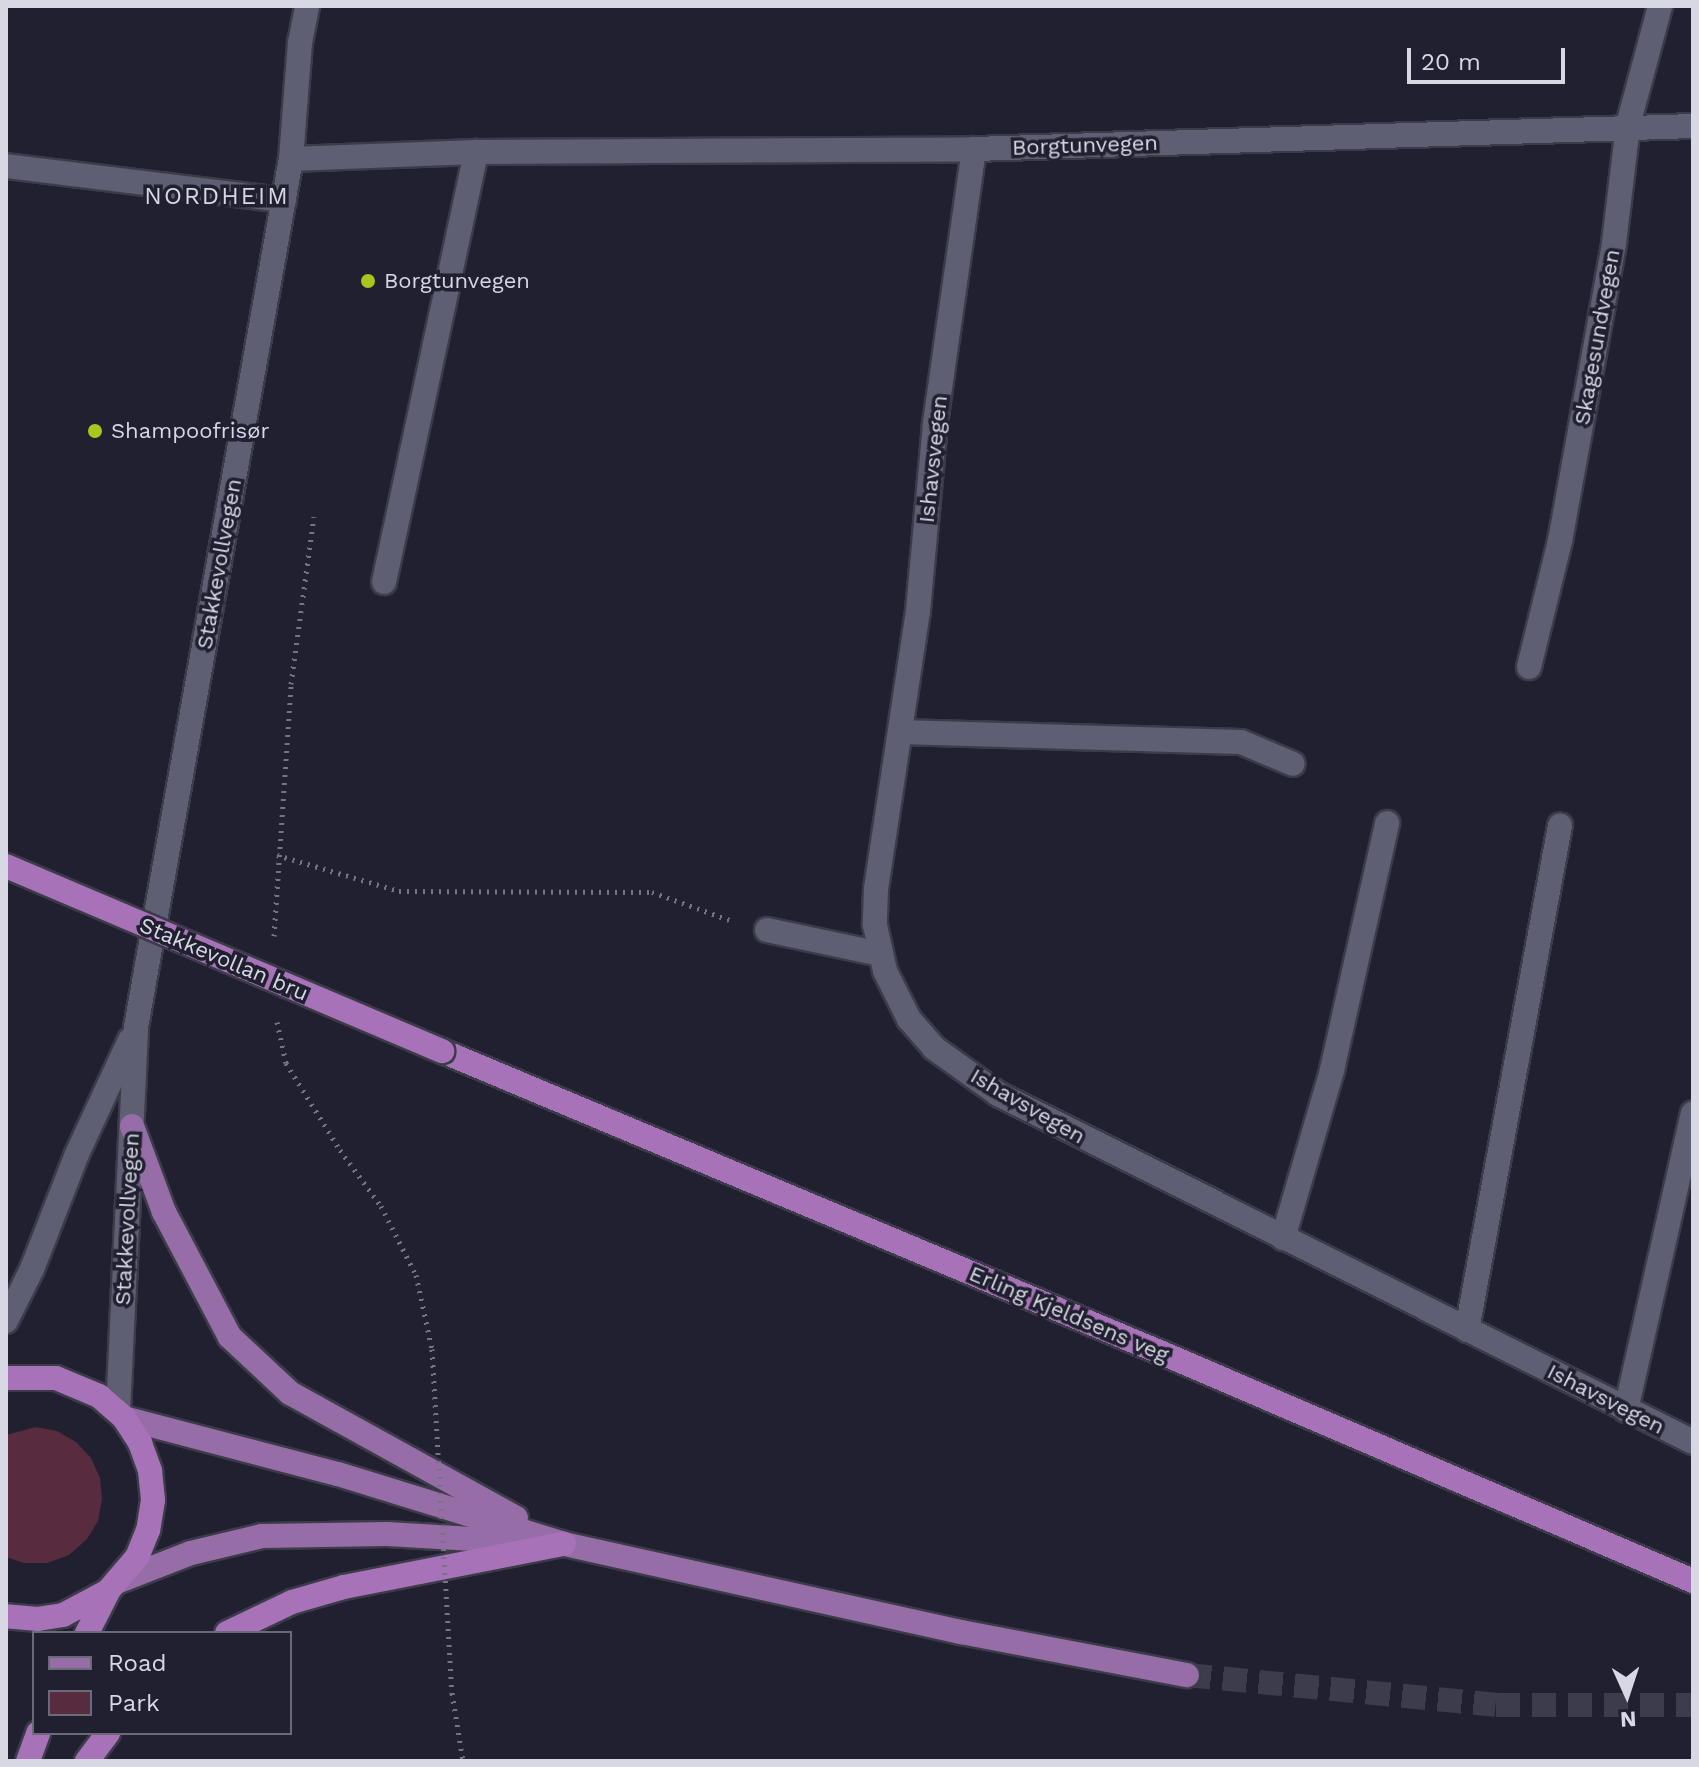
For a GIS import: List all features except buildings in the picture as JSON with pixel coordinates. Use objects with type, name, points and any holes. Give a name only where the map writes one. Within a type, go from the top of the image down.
[{"type":"highway","name":"Stakkevollan bru","points":[[6,866],[442,1051]]},
{"type":"highway","name":"Erling Kjeldsens veg","points":[[442,1051],[1162,1353],[1693,1581]]},
{"type":"highway","points":[[6,1378],[44,1377],[79,1385],[121,1415],[145,1457],[153,1500],[148,1530],[137,1557],[114,1586],[88,1631]]},
{"type":"highway","points":[[231,1631],[292,1602],[344,1587],[564,1544]]},
{"type":"highway","points":[[6,1616],[38,1619],[63,1615],[114,1586]]},
{"type":"highway","points":[[28,1761],[37,1735]]},
{"type":"highway","points":[[87,1761],[106,1735]]},
{"type":"main road","points":[[132,1126],[164,1212],[230,1337],[290,1393],[564,1544]]},
{"type":"main road","points":[[121,1415],[338,1474],[564,1544],[961,1632],[1187,1675]]},
{"type":"main road","points":[[114,1586],[191,1553],[262,1536],[387,1534],[564,1544]]},
{"type":"street","name":"Stakkevollvegen","points":[[121,1415],[136,1027],[291,159],[300,43],[307,6]]},
{"type":"street","name":"Skagesundvegen","points":[[1529,667],[1568,494],[1614,243],[1628,125],[1660,6]]},
{"type":"street","name":"Borgtunvegen","points":[[291,159],[476,152],[974,149],[1628,125],[1693,126]]},
{"type":"street","name":"Ishavsvegen","points":[[974,149],[935,424],[918,611],[876,889],[875,925],[885,971],[909,1019],[934,1048],[998,1094],[1693,1442]]},
{"type":"street","points":[[384,582],[476,152]]},
{"type":"street","points":[[6,166],[284,200]]},
{"type":"street","points":[[900,732],[1241,742],[1293,764]]},
{"type":"street","points":[[1283,1238],[1332,1070],[1387,823]]},
{"type":"street","points":[[1467,1330],[1560,826]]},
{"type":"street","points":[[767,930],[881,954]]},
{"type":"street","name":"Stakkevollvegen","points":[[6,1321],[32,1269],[77,1154],[136,1027]]},
{"type":"street","points":[[1626,1410],[1693,1113]]},
{"type":"path","points":[[274,943],[277,855],[291,684],[314,517]]},
{"type":"path","points":[[277,855],[399,891],[652,892],[732,921]]},
{"type":"path","points":[[276,1015],[286,1063],[340,1150],[381,1206],[416,1275],[432,1349],[452,1693],[463,1761]]},
{"type":"green space","points":[[36,1427],[57,1431],[76,1442],[91,1458],[100,1478],[102,1499],[98,1521],[87,1539],[69,1555],[47,1563],[24,1563],[6,1557],[6,1435]]},
{"type":"tunnel","points":[[1187,1675],[1496,1705],[1693,1705]]},
{"type":"place","name":"Borgtunvegen","points":[[368,281]]},
{"type":"place","name":"Shampoofrisør","points":[[95,431]]},
{"type":"district","name":"NORDHEIM","points":[[217,197]]}]
